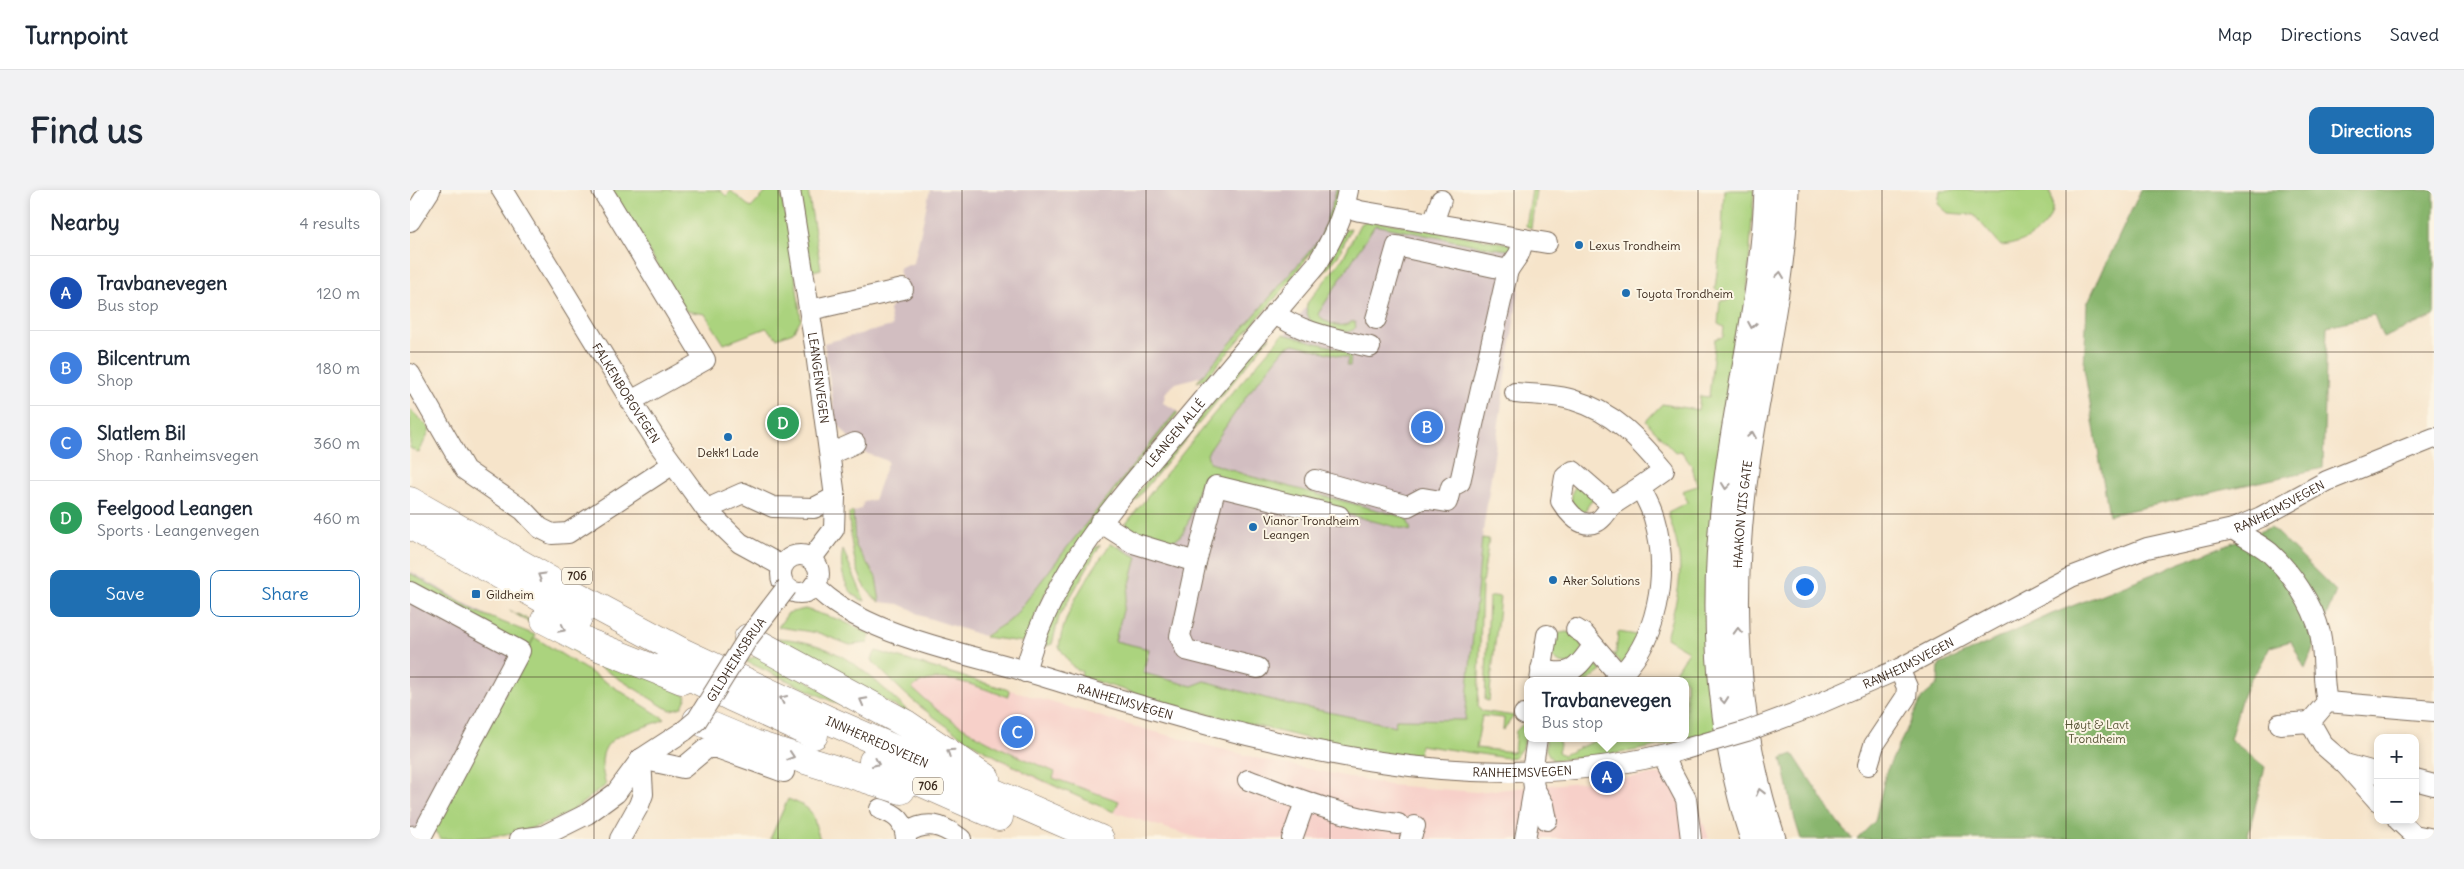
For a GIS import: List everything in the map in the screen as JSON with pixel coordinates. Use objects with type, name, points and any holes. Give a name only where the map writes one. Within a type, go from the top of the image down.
[{"type":"highway","name":"706","points":[[410,481],[690,640],[735,688]]},
{"type":"highway","name":"706","points":[[410,501],[735,688]]},
{"type":"highway","name":"706","points":[[410,525],[565,611],[735,688]]},
{"type":"highway","name":"706","points":[[410,544],[589,643],[628,660],[735,688]]},
{"type":"highway","name":"706","points":[[748,638],[906,724],[960,758],[1028,819]]},
{"type":"highway","name":"INNHERREDSVEIEN","points":[[735,688],[1028,819],[1100,839]]},
{"type":"highway","name":"706","points":[[690,725],[1028,819]]},
{"type":"highway","name":"INNHERREDSVEIEN","points":[[1028,819],[1051,839]]},
{"type":"main road","name":"HAAKON VIIS GATE","points":[[1753,839],[1736,774],[1726,717],[1720,655],[1718,597],[1720,536],[1727,473],[1760,280],[1766,234],[1766,190]]},
{"type":"main road","name":"HAAKON VIIS GATE","points":[[1773,839],[1754,770],[1744,713],[1738,653],[1737,595],[1745,477],[1779,284],[1786,190]]},
{"type":"street","points":[[410,221],[430,190]]},
{"type":"street","name":"FALKENBORGVEGEN","points":[[502,190],[630,401],[708,512],[740,543],[782,566]]},
{"type":"street","points":[[602,190],[708,357],[630,401]]},
{"type":"street","name":"LEANGENVEGEN","points":[[790,190],[810,310],[835,498],[834,529],[812,559]]},
{"type":"street","name":"LEANGEN ALLÉ","points":[[1025,672],[1032,647],[1067,569],[1100,522],[1317,264],[1333,238],[1346,198],[1360,211],[1547,243]]},
{"type":"street","points":[[1432,223],[1441,200]]},
{"type":"street","points":[[1315,480],[1408,506],[1423,498],[1447,502],[1451,487],[1460,482],[1508,270],[1519,254],[1524,239]]},
{"type":"street","points":[[1376,319],[1397,246],[1508,270]]},
{"type":"street","points":[[810,310],[904,289]]},
{"type":"street","points":[[1274,313],[1286,322],[1319,334],[1370,347]]},
{"type":"street","points":[[410,374],[465,470],[524,510],[540,528],[552,534],[568,533],[593,524],[673,464]]},
{"type":"street","points":[[1515,393],[1572,399],[1606,414],[1636,437],[1664,470],[1612,505]]},
{"type":"street","name":"RANHEIMSVEGEN","points":[[814,586],[835,604],[883,628],[1131,704],[1310,750],[1358,759],[1533,780],[1663,756],[1747,731],[1812,707],[1899,669],[2071,576],[2147,548],[2233,529],[2261,517],[2327,481],[2434,438]]},
{"type":"street","points":[[830,454],[855,443]]},
{"type":"street","points":[[1258,668],[1186,650],[1180,636],[1196,562],[1216,486],[1340,516]]},
{"type":"street","points":[[1620,677],[1640,653],[1650,631],[1657,605],[1660,549],[1654,518],[1640,486]]},
{"type":"street","points":[[708,512],[730,497],[743,493],[773,507],[814,505],[835,498]]},
{"type":"street","points":[[1100,522],[1133,543],[1196,562]]},
{"type":"street","points":[[2233,529],[2268,552],[2298,586],[2320,632],[2322,683],[2327,702]]},
{"type":"street","points":[[801,555],[812,559],[818,569],[817,580],[814,586],[801,592],[787,587],[781,578],[782,566],[785,561],[801,555]]},
{"type":"street","name":"GILDHEIMSBRUA","points":[[690,725],[748,638],[787,587]]},
{"type":"street","points":[[410,592],[520,651],[422,835],[410,836]]},
{"type":"street","points":[[1576,629],[1584,634],[1617,677]]},
{"type":"street","points":[[1547,635],[1540,675],[1563,674],[1577,668],[1594,646]]},
{"type":"street","points":[[1868,765],[1874,745],[1906,697],[1907,687],[1899,669]]},
{"type":"street","points":[[2327,702],[2434,711]]},
{"type":"street","points":[[2280,724],[2310,722],[2327,702]]},
{"type":"street","points":[[2310,722],[2323,745],[2345,764],[2374,797]]},
{"type":"street","points":[[523,839],[543,836],[587,814],[616,793],[641,759],[690,725]]},
{"type":"street","points":[[1525,839],[1537,742]]},
{"type":"street","points":[[641,759],[683,768],[707,748],[718,748],[784,772]]},
{"type":"street","points":[[1663,756],[1686,799],[1691,839]]},
{"type":"street","points":[[622,838],[643,794],[641,759]]},
{"type":"street","points":[[2345,764],[2374,772]]},
{"type":"street","points":[[1248,780],[1305,802],[1356,818],[1408,830]]},
{"type":"street","points":[[1533,780],[1544,805],[1548,820]]},
{"type":"street","points":[[2419,781],[2434,785]]},
{"type":"street","points":[[1292,839],[1305,802]]},
{"type":"street","points":[[880,809],[898,817],[903,822],[906,836],[922,824],[933,824],[961,839]]},
{"type":"street","points":[[2402,824],[2414,835],[2434,839]]},
{"type":"shaded area","points":[[930,190],[1336,190],[1320,239],[1202,376],[1176,383],[1166,392],[1163,403],[1177,410],[1093,514],[1013,618],[984,636],[919,615],[899,604],[880,602],[876,577],[855,545],[853,512],[861,509],[864,502],[874,500],[888,461],[860,451],[836,422],[824,343],[892,326],[889,310],[903,289],[899,268],[914,263]]},
{"type":"shaded area","points":[[1365,221],[1525,247],[1482,538],[1463,747],[1086,666],[1114,553],[1361,237]]},
{"type":"shaded area","points":[[410,571],[533,642],[433,829],[410,839]]},
{"type":"shaded area","points":[[876,651],[1136,727],[1264,760],[1389,785],[1476,792],[1686,772],[1709,839],[1201,839],[1114,812],[1036,779],[996,758],[920,707],[874,663],[872,659]]},
{"type":"green space","points":[[611,190],[720,190],[726,196],[731,191],[751,208],[768,190],[780,190],[791,245],[801,319],[793,332],[777,338],[766,328],[724,344],[705,314],[686,311]]},
{"type":"green space","points":[[1336,190],[1339,190],[1335,210],[1322,238],[1285,287],[1205,379],[1197,382],[1320,239]]},
{"type":"green space","points":[[1532,190],[1536,190],[1531,228],[1526,226]]},
{"type":"green space","points":[[1724,190],[1754,190],[1718,730],[1689,738],[1689,677],[1681,677],[1675,672],[1688,651],[1666,638],[1677,594],[1680,572],[1677,545],[1668,512],[1688,502],[1682,491],[1697,486],[1692,466],[1681,451],[1675,452],[1646,421],[1662,404],[1698,410],[1700,396],[1709,397],[1715,339],[1723,337],[1724,327],[1718,324],[1720,301],[1729,300],[1727,295],[1715,289],[1722,231]]},
{"type":"green space","points":[[1940,190],[2049,190],[2052,212],[2048,221],[2032,236],[2022,241],[2001,246],[1974,215],[1948,213],[1938,204]]},
{"type":"green space","points":[[2141,190],[2434,190],[2434,316],[2383,338],[2374,315],[2327,326],[2323,468],[2109,515],[2084,368],[2087,304]]},
{"type":"green space","points":[[808,191],[821,269],[809,272],[798,194]]},
{"type":"green space","points":[[1370,220],[1517,245],[1510,250],[1491,248],[1375,225],[1318,314],[1333,324],[1346,325],[1355,322],[1356,327],[1347,332],[1341,332],[1312,323],[1306,310],[1308,302],[1343,258],[1360,224]]},
{"type":"green space","points":[[1351,228],[1338,256],[1321,276],[1346,229]]},
{"type":"green space","points":[[1283,334],[1351,352],[1350,366],[1347,366],[1348,358],[1294,344],[1286,347],[1248,394],[1207,454],[1210,463],[1249,476],[1407,518],[1411,531],[1203,476],[1182,534],[1174,539],[1163,540],[1147,536],[1125,525],[1213,415]]},
{"type":"green space","points":[[1270,337],[1121,518],[1121,513],[1263,339]]},
{"type":"green space","points":[[410,409],[430,429],[419,453],[410,448]]},
{"type":"green space","points":[[1176,412],[1178,413],[1125,478],[1053,577],[1038,608],[1029,634],[1022,642],[984,637],[1013,618]]},
{"type":"green space","points":[[1577,484],[1593,498],[1581,517],[1571,510],[1572,492]]},
{"type":"green space","points":[[853,512],[855,545],[876,577],[880,602],[871,595],[864,585],[855,561],[849,513]]},
{"type":"green space","name":"Høyt & Lavt Trondheim","points":[[2271,527],[2336,591],[2305,669],[2291,641],[2270,647],[2259,668],[2250,679],[2241,700],[2230,739],[2265,767],[2247,839],[1857,839],[1875,821],[1886,772],[1922,698],[1938,684],[1939,665],[2052,614]]},
{"type":"green space","points":[[1482,538],[1489,539],[1482,584],[1478,707],[1481,711],[1514,716],[1503,730],[1504,718],[1482,716],[1476,748],[1514,752],[1516,731],[1524,725],[1524,745],[1515,757],[1507,758],[1420,745],[1419,754],[1388,756],[1314,740],[1184,708],[1081,677],[1082,672],[1073,667],[1059,647],[1066,619],[1079,592],[1111,543],[1137,557],[1115,641],[1149,649],[1143,673],[1192,686],[1205,681],[1279,702],[1395,726],[1396,719],[1465,720]]},
{"type":"green space","points":[[1100,545],[1059,617],[1052,644],[1046,646],[1046,636],[1050,624],[1091,550]]},
{"type":"green space","points":[[843,550],[865,601],[858,598],[848,587],[842,572]]},
{"type":"green space","points":[[410,573],[477,612],[535,635],[534,637],[665,719],[626,733],[608,745],[603,754],[602,767],[606,785],[564,815],[545,824],[501,835],[441,839],[433,829],[534,638],[528,649],[410,588]]},
{"type":"green space","points":[[1494,596],[1500,597],[1489,701],[1485,700],[1489,598]]},
{"type":"green space","points":[[805,609],[840,620],[870,634],[868,643],[850,645],[819,633],[778,627],[788,613]]},
{"type":"green space","points":[[509,610],[687,696],[682,707],[671,710],[664,707]]},
{"type":"green space","points":[[1566,632],[1577,637],[1582,648],[1577,659],[1566,664],[1555,659],[1550,648],[1555,637]]},
{"type":"green space","points":[[1618,632],[1643,636],[1623,665],[1612,654],[1616,654]]},
{"type":"green space","points":[[778,638],[820,646],[837,654],[882,686],[912,715],[781,646]]},
{"type":"green space","points":[[876,651],[1009,690],[1008,697],[946,679],[933,679],[922,682],[912,688],[944,715],[979,737],[1055,772],[1053,778],[1119,801],[1114,812],[1014,766],[943,724],[909,697],[874,663],[872,659]]},
{"type":"green space","points":[[763,656],[901,733],[745,661]]},
{"type":"green space","points":[[1590,658],[1601,671],[1593,677],[1552,677]]},
{"type":"green space","points":[[1546,742],[1559,742],[1558,752],[1563,755],[1592,742],[1672,742],[1636,750],[1552,760],[1546,750]]},
{"type":"green space","points":[[1793,754],[1837,821],[1852,839],[1801,839],[1795,820],[1782,758]]},
{"type":"green space","points":[[788,799],[809,810],[814,818],[820,839],[770,839]]},
{"type":"place","name":"Lexus Trondheim","points":[[1579,245]]},
{"type":"place","name":"Toyota Trondheim","points":[[1626,293]]},
{"type":"place","name":"Feelgood Leangen","points":[[783,423]]},
{"type":"place","name":"Bilcentrum","points":[[1427,427]]},
{"type":"place","name":"Dekk1 Lade","points":[[728,437]]},
{"type":"place","name":"Vianor Trondheim Leangen","points":[[1253,527]]},
{"type":"place","name":"Aker Solutions","points":[[1553,580]]},
{"type":"place","name":"Gildheim","points":[[476,594]]},
{"type":"place","name":"Slatlem Bil","points":[[1017,732]]},
{"type":"place","name":"Travbanevegen","points":[[1607,777]]}]
